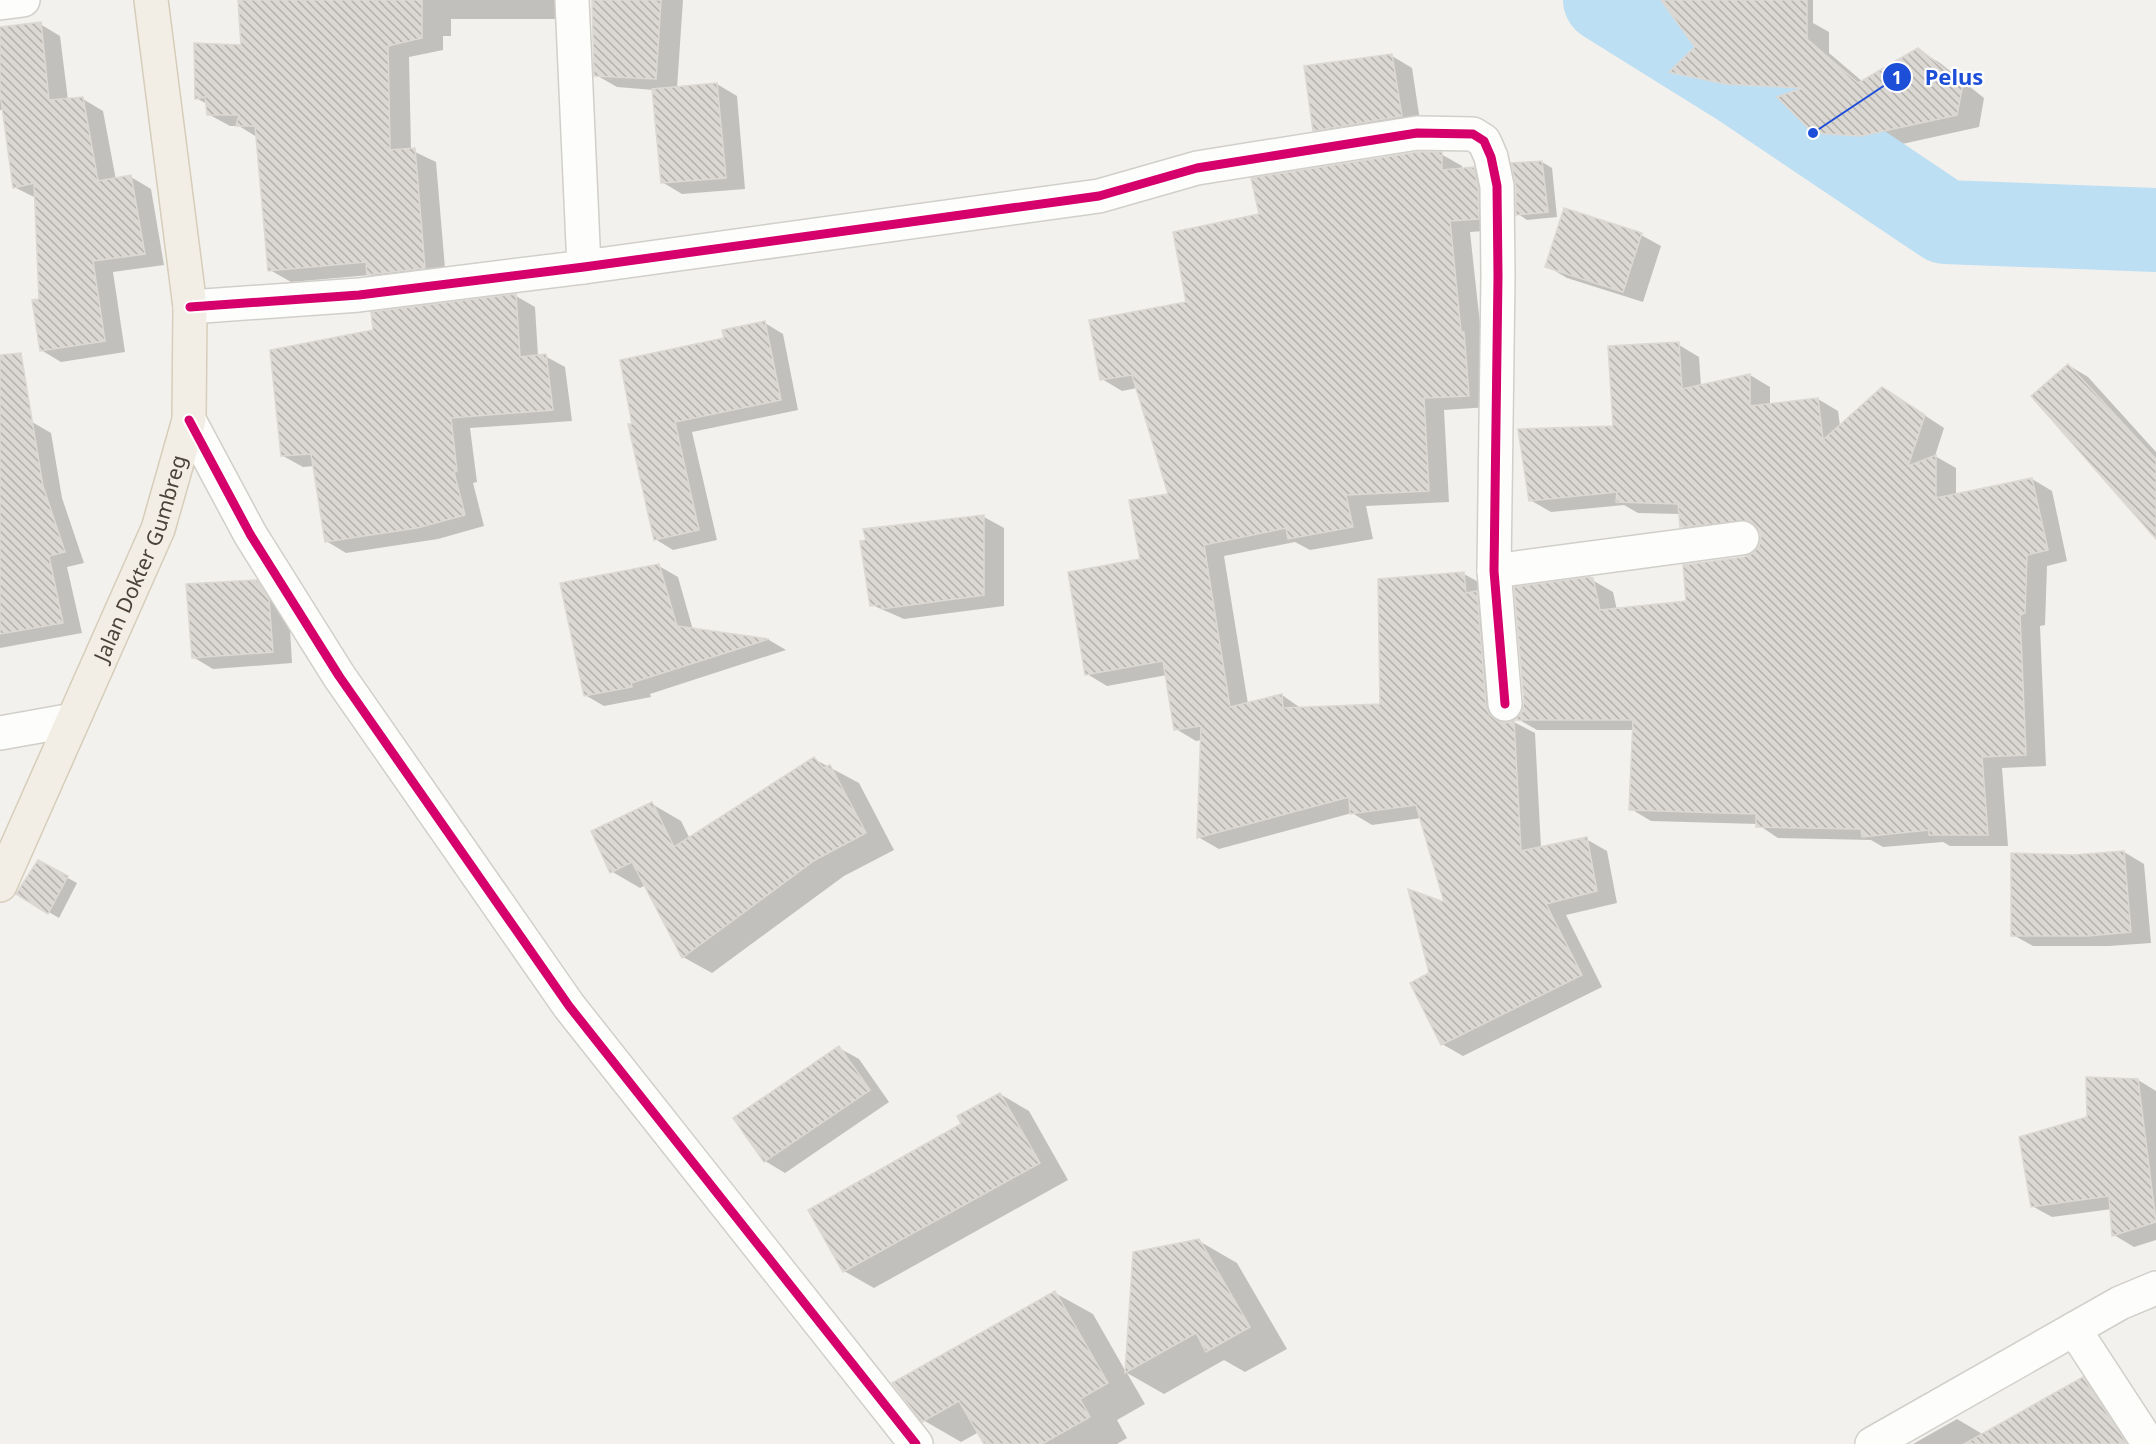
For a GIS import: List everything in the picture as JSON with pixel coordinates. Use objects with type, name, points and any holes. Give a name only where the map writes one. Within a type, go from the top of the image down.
[{"type":"main road","name":"Jalan Dokter Gumbreg","points":[[0,885],[158,529],[189,420],[190,307],[151,0]]},
{"type":"street","points":[[0,3],[23,0]]},
{"type":"street","points":[[572,0],[584,267]]},
{"type":"street","points":[[190,307],[358,295],[584,267],[1099,196],[1197,168],[1418,133],[1473,134],[1484,141],[1491,157],[1497,186],[1494,571],[1505,704]]},
{"type":"street","points":[[189,420],[250,534],[339,676],[569,1006],[916,1444]]},
{"type":"street","points":[[1494,571],[1742,538]]},
{"type":"street","points":[[0,733],[73,720]]},
{"type":"street","points":[[1872,1444],[2074,1329],[2156,1287]]},
{"type":"street","points":[[2074,1329],[2150,1444]]},
{"type":"building","points":[[238,0],[422,0],[422,38],[388,46],[390,150],[415,148],[425,268],[367,275],[366,262],[268,271],[255,126],[236,126],[239,115],[207,115],[205,97],[195,99],[194,43],[241,45]]},
{"type":"building","points":[[592,0],[661,0],[656,79],[594,76]]},
{"type":"building","points":[[1661,0],[1807,0],[1807,39],[1858,83],[1918,48],[1963,84],[1957,115],[1861,136],[1813,133],[1777,97],[1803,88],[1726,84],[1669,72],[1695,47]]},
{"type":"building","points":[[41,22],[49,100],[83,97],[98,181],[131,175],[145,254],[93,261],[105,341],[40,351],[32,300],[39,299],[34,183],[13,188],[0,92],[0,27]]},
{"type":"building","points":[[1392,54],[1402,116],[1313,131],[1304,66]]},
{"type":"building","points":[[717,83],[726,178],[661,183],[652,89]]},
{"type":"building","points":[[1418,152],[1442,152],[1442,170],[1474,167],[1478,188],[1479,219],[1450,221],[1461,332],[1464,332],[1469,396],[1424,398],[1429,491],[1346,495],[1353,527],[1288,539],[1286,528],[1204,545],[1230,707],[1282,694],[1283,708],[1380,704],[1378,579],[1464,572],[1466,593],[1477,591],[1486,706],[1489,714],[1497,721],[1506,723],[1514,720],[1521,851],[1587,837],[1597,891],[1546,904],[1582,975],[1441,1045],[1410,983],[1429,973],[1408,889],[1444,902],[1416,805],[1350,814],[1349,797],[1197,838],[1201,726],[1174,730],[1163,661],[1085,675],[1068,572],[1140,559],[1129,500],[1168,494],[1132,375],[1100,380],[1089,320],[1186,302],[1173,232],[1259,214],[1251,178]]},
{"type":"building","points":[[1542,161],[1548,212],[1516,215],[1516,186],[1511,163]]},
{"type":"building","points":[[1564,208],[1642,233],[1623,292],[1545,267]]},
{"type":"building","points":[[516,294],[520,357],[546,354],[553,410],[451,418],[457,471],[454,472],[465,515],[417,528],[325,542],[311,454],[281,456],[270,350],[373,330],[371,312]]},
{"type":"building","points":[[765,321],[781,400],[675,422],[699,530],[654,540],[628,424],[632,424],[620,360],[724,338],[722,330]]},
{"type":"building","points":[[1679,342],[1682,389],[1750,374],[1750,406],[1818,398],[1823,440],[1882,387],[1925,415],[1908,466],[1936,455],[1936,498],[2032,478],[2048,550],[2027,555],[2025,613],[2020,615],[2026,755],[1982,757],[1988,835],[1929,835],[1929,830],[1862,837],[1861,829],[1756,827],[1756,814],[1629,810],[1633,720],[1515,720],[1522,712],[1524,702],[1514,587],[1589,577],[1593,578],[1600,610],[1686,601],[1683,565],[1744,557],[1753,553],[1759,546],[1761,536],[1757,527],[1749,521],[1680,527],[1678,504],[1616,502],[1617,492],[1529,501],[1518,429],[1613,426],[1608,346]]},
{"type":"building","points":[[21,353],[43,486],[65,552],[49,556],[63,623],[0,634],[0,355]]},
{"type":"building","points":[[2068,364],[2156,459],[2156,539],[2031,396]]},
{"type":"building","points":[[984,515],[984,595],[882,609],[881,604],[870,606],[860,541],[866,540],[863,529]]},
{"type":"building","points":[[659,564],[677,626],[769,639],[631,683],[632,687],[584,696],[560,583]]},
{"type":"building","points":[[257,580],[269,599],[273,652],[192,658],[186,584]]},
{"type":"building","points":[[814,757],[823,768],[830,765],[866,833],[815,860],[682,958],[632,862],[610,873],[591,831],[652,802],[674,847]]},
{"type":"building","points":[[2124,851],[2131,932],[2088,936],[2011,936],[2011,853],[2073,855]]},
{"type":"building","points":[[38,860],[68,876],[48,914],[16,894]]},
{"type":"building","points":[[839,1046],[870,1090],[764,1162],[733,1118]]},
{"type":"building","points":[[2086,1077],[2138,1079],[2156,1222],[2112,1236],[2109,1196],[2031,1207],[2019,1137],[2087,1117]]},
{"type":"building","points":[[1000,1093],[1040,1163],[843,1272],[808,1210],[961,1124],[957,1116]]},
{"type":"building","points":[[1199,1239],[1250,1327],[1206,1352],[1196,1333],[1125,1373],[1133,1252]]},
{"type":"building","points":[[1055,1291],[1108,1383],[1080,1399],[1090,1417],[1042,1444],[984,1444],[959,1401],[922,1422],[892,1383]]},
{"type":"building","points":[[2083,1377],[2127,1444],[1964,1444]]},
{"type":"waterway","points":[[1605,0],[1735,81],[1945,222],[2156,230]]},
{"type":"cycle path","points":[[190,307],[359,295],[584,267],[1099,196],[1197,168],[1417,133],[1473,134],[1484,141],[1491,157],[1497,186],[1494,571],[1505,704]]},
{"type":"cycle path","points":[[189,420],[250,534],[339,676],[569,1006],[916,1444]]},
{"type":"place","name":"Pelus","points":[[1813,133]]}]
